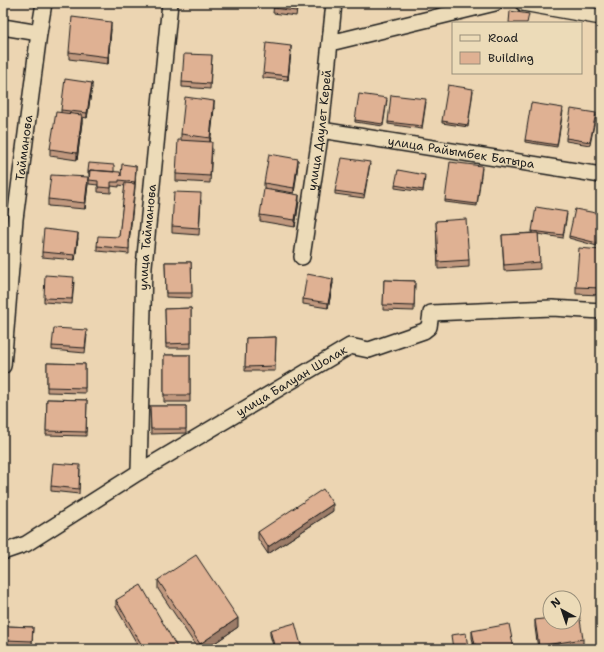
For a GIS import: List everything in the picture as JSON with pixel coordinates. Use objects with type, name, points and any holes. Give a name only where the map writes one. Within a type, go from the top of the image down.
[{"type":"street","name":"Тайманова","points":[[3,366],[9,218],[44,3]]},
{"type":"street","name":"улица Тайманова","points":[[139,472],[144,266],[170,3]]},
{"type":"street","name":"улица Даулет Керей","points":[[302,257],[321,130],[334,3]]},
{"type":"street","points":[[330,43],[495,3]]},
{"type":"street","points":[[523,3],[601,17]]},
{"type":"street","points":[[3,28],[39,33]]},
{"type":"street","name":"улица Райымбек Батыра","points":[[321,130],[601,175]]},
{"type":"street","name":"улица Балуан Шолак","points":[[3,552],[26,544],[139,472],[350,346],[369,350],[424,331],[429,327],[432,313],[552,308],[601,311]]},
{"type":"building","points":[[274,3],[297,3],[296,11],[273,8]]},
{"type":"building","points":[[510,11],[529,14],[527,22],[509,22]]},
{"type":"building","points":[[72,17],[111,22],[108,57],[69,52]]},
{"type":"building","points":[[266,43],[291,46],[288,76],[263,73]]},
{"type":"building","points":[[184,54],[212,55],[210,84],[182,82]]},
{"type":"building","points":[[65,79],[92,83],[87,113],[61,110]]},
{"type":"building","points":[[448,85],[473,89],[468,125],[442,121]]},
{"type":"building","points":[[359,94],[387,98],[383,124],[355,120]]},
{"type":"building","points":[[391,95],[426,99],[422,126],[388,122]]},
{"type":"building","points":[[185,97],[214,101],[210,138],[181,134]]},
{"type":"building","points":[[531,103],[563,108],[557,145],[525,140]]},
{"type":"building","points":[[571,109],[596,113],[590,142],[566,138]]},
{"type":"building","points":[[56,112],[82,115],[77,153],[50,149]]},
{"type":"building","points":[[178,140],[212,142],[210,176],[176,174]]},
{"type":"building","points":[[269,154],[298,159],[294,188],[264,183]]},
{"type":"building","points":[[342,158],[370,162],[364,195],[335,191]]},
{"type":"building","points":[[450,162],[482,166],[477,204],[445,200]]},
{"type":"building","points":[[89,163],[114,165],[114,172],[88,171]]},
{"type":"building","points":[[122,164],[136,166],[135,182],[119,180],[119,182],[111,182],[111,188],[98,187],[98,181],[89,180],[90,170],[120,172],[121,176]]},
{"type":"building","points":[[398,170],[425,175],[423,190],[395,185]]},
{"type":"building","points":[[51,175],[88,177],[85,203],[48,199]]},
{"type":"building","points":[[125,183],[135,184],[129,249],[97,246],[98,236],[119,237]]},
{"type":"building","points":[[264,189],[299,195],[295,220],[260,215]]},
{"type":"building","points":[[174,192],[201,193],[199,228],[172,226]]},
{"type":"building","points":[[536,207],[567,212],[563,235],[532,231]]},
{"type":"building","points":[[575,209],[601,214],[601,227],[597,243],[569,236]]},
{"type":"building","points":[[466,219],[469,260],[438,262],[436,221]]},
{"type":"building","points":[[44,229],[78,233],[75,255],[42,252]]},
{"type":"building","points":[[538,233],[540,262],[504,265],[502,235]]},
{"type":"building","points":[[579,248],[601,250],[601,288],[576,287]]},
{"type":"building","points":[[165,262],[191,262],[192,293],[166,293]]},
{"type":"building","points":[[307,274],[333,279],[328,303],[303,299]]},
{"type":"building","points":[[45,275],[74,277],[72,299],[44,298]]},
{"type":"building","points":[[384,280],[415,281],[414,306],[383,305]]},
{"type":"building","points":[[191,308],[191,343],[166,344],[165,309]]},
{"type":"building","points":[[54,328],[87,330],[85,348],[52,346]]},
{"type":"building","points":[[276,337],[275,366],[245,367],[246,338]]},
{"type":"building","points":[[164,355],[190,355],[190,395],[164,395]]},
{"type":"building","points":[[47,363],[85,364],[85,388],[47,387]]},
{"type":"building","points":[[47,399],[87,400],[86,432],[46,431]]},
{"type":"building","points":[[150,406],[186,406],[186,429],[151,429]]},
{"type":"building","points":[[53,463],[80,465],[79,489],[51,486]]},
{"type":"building","points":[[323,489],[333,504],[268,547],[258,532]]},
{"type":"building","points":[[196,555],[238,618],[200,644],[158,580]]},
{"type":"building","points":[[141,585],[178,649],[144,649],[116,600]]},
{"type":"building","points":[[542,619],[542,630],[582,630],[583,639],[539,646],[535,620]]},
{"type":"building","points":[[295,623],[302,649],[275,649],[270,630]]},
{"type":"building","points":[[509,624],[514,649],[476,649],[472,631]]},
{"type":"building","points":[[6,626],[33,627],[32,641],[5,640]]},
{"type":"building","points":[[466,633],[468,649],[453,649],[451,635]]},
{"type":"building","points":[[400,646],[400,649],[384,649]]}]
